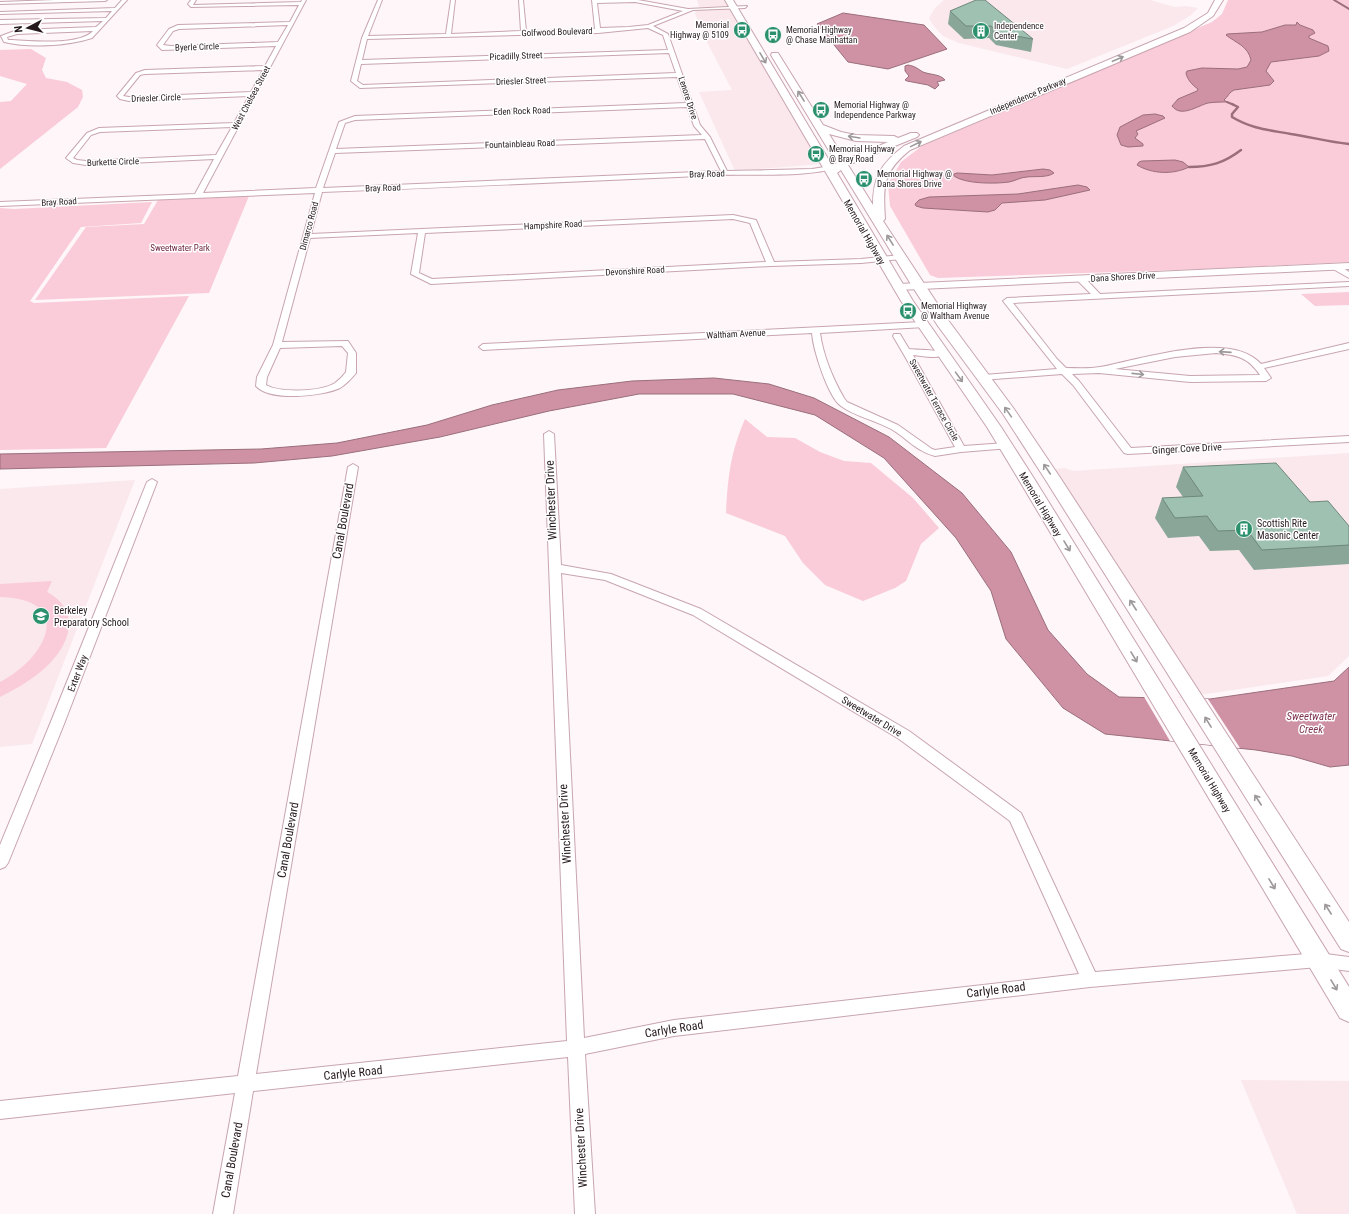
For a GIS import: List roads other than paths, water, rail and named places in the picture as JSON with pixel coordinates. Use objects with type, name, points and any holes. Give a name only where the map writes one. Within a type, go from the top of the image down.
[{"type":"main road","name":"Independence Parkway","points":[[879,222],[877,196],[881,178],[893,160],[907,148],[1187,30],[1207,17],[1215,9],[1219,0]]},
{"type":"main road","name":"Memorial Highway","points":[[731,4],[796,113],[834,167],[851,177],[918,286],[1030,444],[1349,942]]},
{"type":"main road","name":"Independence Parkway","points":[[834,167],[1165,32],[1190,19]]},
{"type":"main road","name":"Memorial Highway","points":[[754,44],[770,46],[820,127],[834,167],[881,259],[922,325],[1006,446],[1349,1010]]},
{"type":"main road","points":[[775,78],[789,77]]},
{"type":"main road","points":[[796,113],[811,113]]},
{"type":"main road","points":[[820,127],[841,135],[863,139],[879,140],[907,138]]},
{"type":"main road","points":[[922,325],[943,323]]},
{"type":"main road","points":[[1006,446],[1030,444]]},
{"type":"street","points":[[0,3],[105,0]]},
{"type":"street","points":[[97,29],[17,32],[4,36],[6,41],[12,42],[75,41],[86,39],[90,37],[125,0]]},
{"type":"street","points":[[194,0],[190,4],[191,6],[304,1]]},
{"type":"street","points":[[360,62],[366,38],[380,0]]},
{"type":"street","points":[[448,35],[453,0]]},
{"type":"street","points":[[521,0],[524,33]]},
{"type":"street","name":"West Chelsea Street","points":[[198,196],[304,1]]},
{"type":"street","points":[[598,31],[594,1],[635,1],[687,10]]},
{"type":"street","name":"Golfwood Boulevard","points":[[366,38],[598,31],[650,26],[687,10],[697,8],[731,4],[745,6]]},
{"type":"street","points":[[0,13],[116,9]]},
{"type":"street","points":[[0,22],[106,19]]},
{"type":"street","name":"Byerle Circle","points":[[280,44],[171,48],[162,48],[160,45],[171,30],[178,27],[292,23]]},
{"type":"street","name":"Lenore Drive","points":[[650,26],[665,34],[697,126],[707,137],[725,173]]},
{"type":"street","name":"Picadilly Street","points":[[360,62],[672,51]]},
{"type":"street","name":"Driesler Street","points":[[360,62],[354,81],[362,87],[680,75]]},
{"type":"street","name":"Driesler Circle","points":[[254,94],[129,99],[122,98],[120,96],[138,74],[145,72],[268,68]]},
{"type":"street","name":"Eden Rock Road","points":[[355,118],[689,105]]},
{"type":"street","name":"Dimarco Road","points":[[277,345],[345,343],[352,353],[351,373],[338,385],[328,389],[299,393],[270,391],[261,386],[262,377],[277,345],[319,191],[342,122],[355,118]]},
{"type":"street","name":"Burkette Circle","points":[[219,158],[86,163],[75,162],[68,158],[89,134],[99,130],[237,125]]},
{"type":"street","name":"Fountainbleau Road","points":[[332,151],[707,137]]},
{"type":"street","name":"Bray Road","points":[[0,204],[725,173],[798,172],[834,167]]},
{"type":"street","name":"Hampshire Road","points":[[307,236],[733,217],[753,222],[771,264]]},
{"type":"street","name":"Devonshire Road","points":[[422,231],[415,274],[431,282],[901,257]]},
{"type":"street","name":"Dana Shores Drive","points":[[898,287],[1349,266]]},
{"type":"street","points":[[1336,267],[1349,276]]},
{"type":"street","points":[[1081,279],[1097,296]]},
{"type":"street","name":"Ginger Cove Drive","points":[[1349,284],[1007,301],[1054,361],[1076,383],[1128,451],[1349,439]]},
{"type":"street","name":"Waltham Avenue","points":[[483,347],[922,325]]},
{"type":"street","name":"Sweetwater Terrace Circle","points":[[815,330],[825,366],[839,398],[844,404],[895,427],[928,451],[935,453],[961,449],[1006,446]]},
{"type":"street","name":"Sweetwater Terrace Circle","points":[[897,336],[961,449]]},
{"type":"street","points":[[1260,367],[1349,346]]},
{"type":"street","points":[[984,378],[1064,371],[1099,370],[1190,379],[1266,378],[1260,367],[1244,356],[1231,352],[1170,355],[1099,370]]},
{"type":"street","name":"Sweetwater Terrace Circle","points":[[909,356],[942,353]]},
{"type":"street","name":"Winchester Drive","points":[[549,434],[576,1048],[585,1214]]},
{"type":"street","name":"Canal Boulevard","points":[[222,1214],[246,1085],[353,467]]},
{"type":"street","name":"Exter Way","points":[[0,863],[57,724],[152,482]]},
{"type":"street","name":"Sweetwater Drive","points":[[554,568],[607,577],[697,612],[904,735],[1016,817],[1090,980]]},
{"type":"street","name":"Carlyle Road","points":[[0,1110],[246,1085],[576,1048],[674,1028],[1090,980],[1318,960],[1349,964]]},
{"type":"water","points":[[843,13],[924,25],[947,49],[888,69],[848,62],[817,24]]},
{"type":"water","points":[[1297,22],[1300,25],[1313,30],[1315,33],[1309,36],[1309,38],[1328,46],[1329,51],[1319,56],[1271,62],[1266,71],[1274,81],[1270,85],[1234,90],[1224,100],[1227,102],[1208,103],[1184,111],[1180,111],[1172,106],[1178,99],[1197,91],[1198,89],[1189,80],[1186,73],[1187,71],[1202,68],[1238,69],[1247,67],[1251,60],[1247,51],[1226,35],[1227,34],[1262,32],[1285,25],[1296,25]]},
{"type":"water","points":[[908,65],[923,72],[941,77],[945,80],[937,82],[939,85],[935,89],[928,85],[907,81],[905,80],[909,76],[905,71],[905,66]]},
{"type":"water","points":[[1155,114],[1165,118],[1136,131],[1138,134],[1135,138],[1143,144],[1143,146],[1128,147],[1121,145],[1117,135],[1120,127],[1143,115]]},
{"type":"water","points":[[1175,160],[1183,162],[1189,167],[1183,170],[1156,172],[1137,165],[1142,161]]},
{"type":"water","points":[[1043,169],[1050,170],[1054,173],[1051,175],[1025,177],[1009,182],[996,183],[965,181],[954,176],[954,174],[957,173],[992,175]]},
{"type":"water","points":[[1078,185],[1087,187],[1090,190],[1045,200],[1002,203],[995,210],[988,212],[923,208],[916,206],[915,204],[919,200],[929,197],[1018,194]]},
{"type":"water","name":"Sweetwater Creek","points":[[714,378],[769,384],[814,398],[889,437],[962,493],[1011,552],[1048,630],[1087,674],[1119,697],[1210,699],[1334,681],[1349,667],[1349,765],[1330,767],[1292,756],[1256,750],[1105,734],[1063,708],[1006,639],[991,591],[956,538],[884,458],[815,415],[733,394],[639,394],[549,411],[440,437],[332,456],[254,463],[0,469],[0,454],[261,449],[337,443],[427,425],[492,405],[558,390],[632,381]]},
{"type":"waterway","points":[[1334,0],[1349,9]]},
{"type":"waterway","points":[[1227,102],[1234,105]]},
{"type":"waterway","points":[[1234,105],[1238,107],[1232,114],[1232,117],[1254,127],[1349,144]]},
{"type":"waterway","points":[[1189,167],[1210,165],[1223,161],[1241,150]]},
{"type":"place","name":"Memorial Highway @ 5109","points":[[742,30]]},
{"type":"place","name":"Independence Center","points":[[981,31]]},
{"type":"place","name":"Memorial Highway @ Chase Manhattan","points":[[773,35]]},
{"type":"place","name":"Memorial Highway @ Independence Parkway","points":[[821,110]]},
{"type":"place","name":"Memorial Highway @ Bray Road","points":[[816,154]]},
{"type":"place","name":"Memorial Highway @ Dana Shores Drive","points":[[864,179]]},
{"type":"place","name":"Memorial Highway @ Waltham Avenue","points":[[908,311]]},
{"type":"place","name":"Scottish Rite Masonic Center","points":[[1244,529]]},
{"type":"place","name":"Berkeley Preparatory School","points":[[41,616]]},
{"type":"park label","name":"Sweetwater Park","points":[[180,248]]}]
